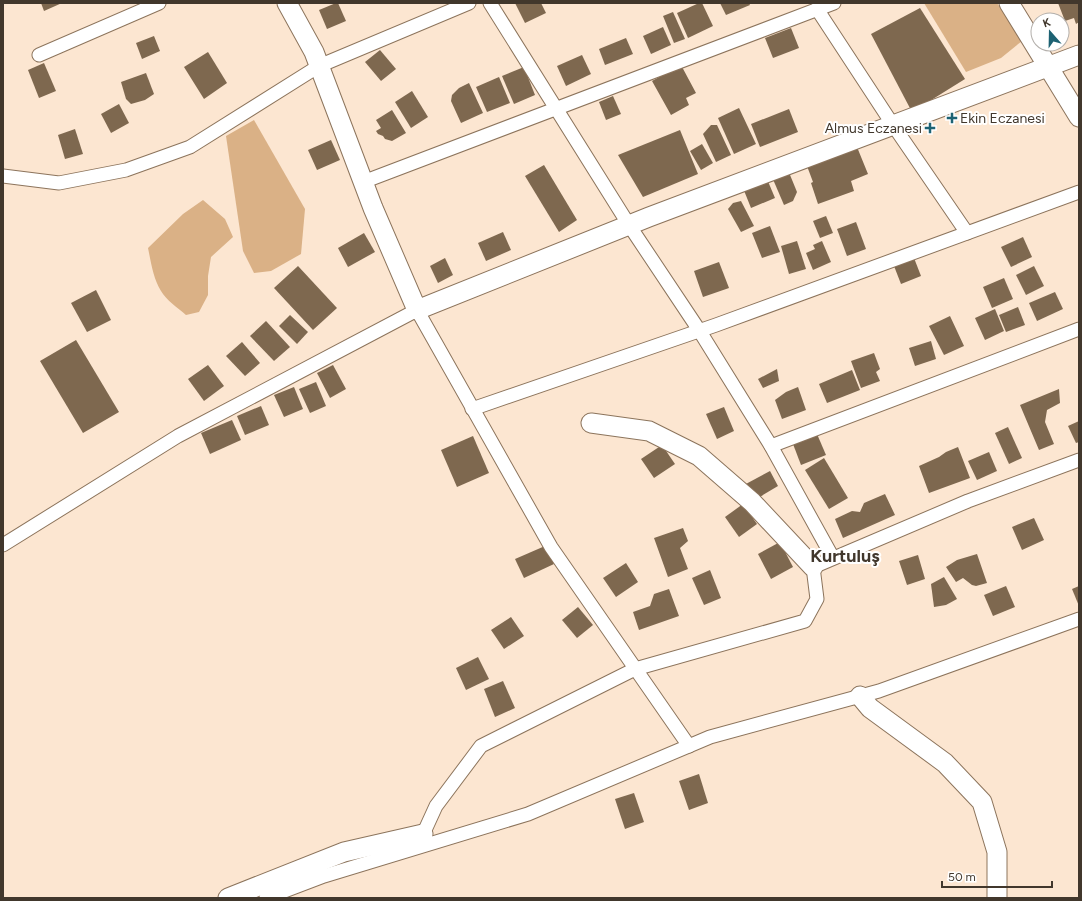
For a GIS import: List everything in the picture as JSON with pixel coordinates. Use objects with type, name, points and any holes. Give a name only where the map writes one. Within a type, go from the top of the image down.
[{"type":"street","points":[[39,55],[159,3]]},
{"type":"street","points":[[287,3],[314,52],[372,208],[416,310],[551,547],[689,746]]},
{"type":"street","points":[[3,176],[59,183],[126,170],[190,147],[319,66],[469,3]]},
{"type":"street","points":[[490,3],[629,225],[699,330],[771,446],[833,558]]},
{"type":"street","points":[[363,182],[834,3]]},
{"type":"street","points":[[1009,3],[1079,117]]},
{"type":"street","points":[[817,9],[966,233]]},
{"type":"street","points":[[3,546],[178,436],[416,310],[629,225],[1079,55]]},
{"type":"street","points":[[472,409],[699,330],[1079,192]]},
{"type":"street","points":[[771,446],[1079,329]]},
{"type":"street","points":[[266,898],[420,841],[436,806],[481,746],[636,669],[805,621],[817,600],[812,567],[752,502],[699,456],[649,431],[591,423]]},
{"type":"street","points":[[812,567],[968,501],[1079,460]]},
{"type":"street","points":[[228,898],[344,852],[420,841],[528,814],[710,737],[886,688],[1079,620]]},
{"type":"street","points":[[860,696],[870,708],[945,763],[982,802],[997,852],[997,898]]},
{"type":"shaded area","points":[[924,3],[997,3],[1022,41],[1001,58],[966,72]]},
{"type":"shaded area","points":[[254,120],[305,209],[301,254],[271,271],[254,273],[243,251],[226,136]]},
{"type":"shaded area","points":[[203,200],[225,219],[233,237],[211,257],[208,276],[208,295],[199,312],[186,315],[169,301],[158,286],[148,248],[183,214]]},
{"type":"building","points":[[41,3],[62,3],[44,11]]},
{"type":"building","points":[[338,3],[346,21],[327,29],[319,10]]},
{"type":"building","points":[[515,3],[541,3],[546,13],[525,23]]},
{"type":"building","points":[[702,3],[713,26],[688,38],[677,13]]},
{"type":"building","points":[[720,3],[749,3],[750,5],[726,15]]},
{"type":"building","points":[[1058,3],[1079,3],[1079,22],[1076,24],[1074,18],[1070,19],[1070,12],[1062,12]]},
{"type":"building","points":[[920,8],[965,79],[912,112],[871,34]]},
{"type":"building","points":[[673,12],[685,39],[674,43],[663,16]]},
{"type":"building","points":[[663,27],[671,45],[651,54],[643,36]]},
{"type":"building","points":[[791,28],[799,48],[773,58],[765,38]]},
{"type":"building","points":[[154,36],[160,51],[142,59],[136,43]]},
{"type":"building","points":[[626,38],[633,54],[605,65],[599,49]]},
{"type":"building","points":[[380,50],[396,69],[381,81],[365,62]]},
{"type":"building","points":[[208,52],[227,83],[204,99],[184,67]]},
{"type":"building","points":[[582,55],[591,74],[566,86],[557,66]]},
{"type":"building","points":[[44,63],[56,91],[39,98],[28,70]]},
{"type":"building","points":[[681,65],[696,93],[686,98],[689,105],[671,115],[652,81]]},
{"type":"building","points":[[524,67],[535,95],[514,104],[502,76]]},
{"type":"building","points":[[146,73],[154,94],[145,100],[131,104],[126,99],[121,82]]},
{"type":"building","points":[[499,77],[510,103],[487,112],[476,87]]},
{"type":"building","points":[[469,83],[483,113],[461,123],[451,101],[452,95],[459,88]]},
{"type":"building","points":[[412,91],[428,117],[411,128],[395,102]]},
{"type":"building","points":[[613,96],[621,114],[606,120],[599,102]]},
{"type":"building","points":[[119,104],[129,123],[111,133],[101,114]]},
{"type":"building","points":[[739,108],[756,144],[734,154],[718,118]]},
{"type":"building","points":[[789,109],[798,132],[760,147],[751,124]]},
{"type":"building","points":[[392,110],[406,133],[392,141],[385,139],[383,136],[378,134],[376,131],[381,128],[376,120]]},
{"type":"building","points":[[711,125],[717,125],[731,155],[716,162],[703,134]]},
{"type":"building","points":[[75,129],[83,154],[65,159],[58,135]]},
{"type":"building","points":[[680,130],[698,174],[643,197],[618,155]]},
{"type":"building","points":[[331,140],[340,160],[317,170],[308,150]]},
{"type":"building","points":[[702,144],[713,163],[701,170],[690,151]]},
{"type":"building","points":[[857,147],[868,174],[851,181],[854,191],[818,204],[811,183],[813,182],[807,166]]},
{"type":"building","points":[[544,165],[577,220],[559,232],[525,176]]},
{"type":"building","points":[[788,170],[797,192],[793,201],[784,205],[772,177]]},
{"type":"building","points":[[767,179],[775,198],[751,208],[743,188]]},
{"type":"building","points":[[741,201],[754,226],[741,232],[728,209],[733,203]]},
{"type":"building","points":[[826,216],[833,233],[820,238],[813,221]]},
{"type":"building","points":[[856,222],[866,249],[847,256],[837,229]]},
{"type":"building","points":[[770,226],[780,252],[762,258],[752,233]]},
{"type":"building","points":[[503,232],[511,250],[486,261],[478,243]]},
{"type":"building","points":[[364,233],[375,252],[348,267],[338,248]]},
{"type":"building","points":[[1023,237],[1032,257],[1011,267],[1001,247]]},
{"type":"building","points":[[797,241],[806,269],[789,274],[781,246]]},
{"type":"building","points":[[822,241],[831,262],[813,270],[806,253],[815,249],[813,245]]},
{"type":"building","points":[[445,258],[453,275],[438,283],[430,266]]},
{"type":"building","points":[[914,258],[921,276],[901,284],[894,266]]},
{"type":"building","points":[[719,262],[729,288],[703,297],[694,271]]},
{"type":"building","points":[[298,266],[337,308],[313,330],[274,288]]},
{"type":"building","points":[[1034,266],[1044,286],[1026,295],[1016,275]]},
{"type":"building","points":[[1004,278],[1013,299],[992,308],[983,287]]},
{"type":"building","points":[[96,290],[111,320],[87,332],[71,303]]},
{"type":"building","points":[[1055,292],[1063,309],[1037,321],[1029,303]]},
{"type":"building","points":[[1018,307],[1025,325],[1006,332],[999,315]]},
{"type":"building","points":[[995,309],[1004,331],[985,340],[975,318]]},
{"type":"building","points":[[290,315],[308,332],[297,344],[279,326]]},
{"type":"building","points":[[950,316],[964,346],[944,355],[929,326]]},
{"type":"building","points":[[266,321],[290,347],[274,361],[250,336]]},
{"type":"building","points":[[76,340],[119,412],[83,433],[40,361]]},
{"type":"building","points":[[931,341],[936,359],[915,366],[909,348]]},
{"type":"building","points":[[242,342],[260,363],[245,376],[226,356]]},
{"type":"building","points":[[874,353],[880,369],[876,372],[880,381],[861,388],[851,361]]},
{"type":"building","points":[[208,365],[224,386],[204,401],[188,379]]},
{"type":"building","points":[[333,365],[346,389],[330,398],[317,373]]},
{"type":"building","points":[[777,369],[779,381],[763,388],[758,379]]},
{"type":"building","points":[[852,370],[860,390],[827,403],[819,384]]},
{"type":"building","points":[[316,382],[326,406],[310,413],[299,389]]},
{"type":"building","points":[[294,387],[303,409],[284,417],[274,395]]},
{"type":"building","points":[[798,387],[806,410],[782,419],[775,400],[786,392]]},
{"type":"building","points":[[1059,389],[1060,403],[1047,410],[1045,422],[1054,444],[1039,450],[1020,405]]},
{"type":"building","points":[[261,406],[269,425],[245,435],[237,416]]},
{"type":"building","points":[[724,407],[734,431],[717,439],[706,414]]},
{"type":"building","points":[[232,420],[241,440],[210,454],[201,433]]},
{"type":"building","points":[[1079,421],[1079,442],[1076,443],[1068,426]]},
{"type":"building","points":[[1008,427],[1022,458],[1009,464],[995,433]]},
{"type":"building","points":[[817,434],[826,455],[801,465],[793,444]]},
{"type":"building","points":[[473,436],[489,473],[457,487],[441,450]]},
{"type":"building","points":[[662,445],[675,464],[654,478],[641,459]]},
{"type":"building","points":[[958,447],[970,478],[929,493],[919,466]]},
{"type":"building","points":[[989,452],[997,471],[977,480],[968,461]]},
{"type":"building","points":[[824,458],[848,498],[829,509],[805,470]]},
{"type":"building","points":[[770,471],[778,486],[758,498],[744,485]]},
{"type":"building","points":[[885,494],[895,515],[843,538],[835,519],[852,511],[860,512],[864,503]]},
{"type":"building","points":[[743,504],[757,524],[739,537],[725,517]]},
{"type":"building","points":[[1034,518],[1044,540],[1022,550],[1012,527]]},
{"type":"building","points":[[683,528],[688,541],[680,548],[688,569],[668,577],[654,538]]},
{"type":"building","points":[[780,542],[793,567],[771,579],[758,554]]},
{"type":"building","points":[[545,546],[554,564],[524,578],[515,559]]},
{"type":"building","points":[[977,554],[987,583],[976,586],[972,585],[963,578],[956,582],[946,567],[957,560]]},
{"type":"building","points":[[918,555],[925,579],[907,585],[899,561]]},
{"type":"building","points":[[626,563],[638,582],[616,597],[603,578]]},
{"type":"building","points":[[710,570],[721,598],[704,605],[692,578]]},
{"type":"building","points":[[944,577],[957,599],[946,605],[934,607],[931,584]]},
{"type":"building","points":[[1006,586],[1015,607],[993,616],[984,595]]},
{"type":"building","points":[[1079,586],[1079,606],[1072,589]]},
{"type":"building","points":[[669,589],[679,616],[639,630],[633,612],[650,606],[654,594]]},
{"type":"building","points":[[578,607],[593,625],[577,638],[562,620]]},
{"type":"building","points":[[511,617],[524,636],[504,649],[491,630]]},
{"type":"building","points":[[478,657],[489,679],[466,690],[456,668]]},
{"type":"building","points":[[503,681],[515,708],[495,717],[484,689]]},
{"type":"building","points":[[699,774],[708,803],[689,810],[679,781]]},
{"type":"building","points":[[634,793],[644,822],[625,829],[615,799]]},
{"type":"place","name":"Ekin Eczanesi","points":[[952,118]]},
{"type":"place","name":"Almus Eczanesi","points":[[930,128]]},
{"type":"district","name":"Kurtuluş","points":[[845,556]]}]
